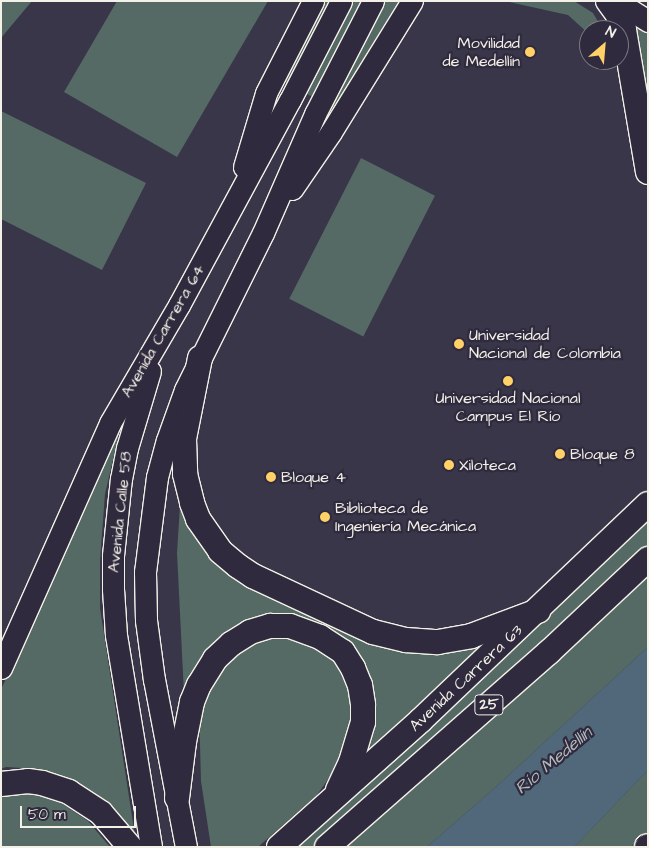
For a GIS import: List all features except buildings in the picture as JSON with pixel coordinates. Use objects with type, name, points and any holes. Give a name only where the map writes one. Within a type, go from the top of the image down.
[{"type":"highway","points":[[608,1],[618,15],[624,30],[648,172]]},
{"type":"highway","points":[[200,358],[184,439],[185,474],[198,519],[220,550],[238,566],[253,576],[373,632],[406,640],[438,642],[471,636],[538,611]]},
{"type":"highway","name":"Avenida Carrera 63","points":[[279,847],[538,611],[648,504]]},
{"type":"highway","name":"Avenida Carrera 63","points":[[327,847],[549,652],[648,559]]},
{"type":"highway","points":[[177,798],[192,702],[207,671],[231,644],[250,632],[270,626],[307,631],[331,643],[343,652],[353,668],[360,685],[364,705],[363,722],[351,762],[335,798]]},
{"type":"highway","points":[[1,784],[16,781],[35,782],[69,792],[101,813],[130,847]]},
{"type":"main road","points":[[229,212],[266,94],[313,1]]},
{"type":"main road","name":"Avenida Carrera 64","points":[[1,668],[110,423],[179,304],[290,100],[341,1]]},
{"type":"main road","points":[[200,358],[263,233],[315,114],[373,1]]},
{"type":"main road","points":[[263,233],[331,132],[412,1]]},
{"type":"main road","points":[[616,1],[648,20]]},
{"type":"main road","name":"Avenida Calle 58","points":[[151,847],[116,635],[113,555],[121,478],[134,420],[147,378],[179,304]]},
{"type":"main road","name":"Avenida Calle 58","points":[[185,841],[149,650],[145,572],[151,510],[162,458],[176,413],[200,358]]},
{"type":"green space","points":[[1,1],[32,1],[1,38]]},
{"type":"green space","points":[[117,1],[268,1],[177,157],[64,92]]},
{"type":"green space","points":[[320,1],[403,1],[335,109],[281,80]]},
{"type":"green space","points":[[505,1],[574,1],[593,13],[597,20],[579,20],[579,25],[568,15]]},
{"type":"green space","points":[[633,22],[648,30],[648,122]]},
{"type":"green space","points":[[1,111],[146,183],[102,270],[1,219]]},
{"type":"green space","points":[[361,158],[435,196],[363,336],[289,299]]},
{"type":"green space","points":[[123,416],[105,494],[100,561],[100,608],[135,836],[69,781],[39,769],[6,767],[1,769],[1,689],[35,621]]},
{"type":"green space","points":[[181,489],[192,525],[344,630],[491,636],[365,755],[367,674],[263,616],[234,627],[208,650],[184,694],[177,553]]},
{"type":"green space","points":[[648,519],[648,547],[508,676],[314,847],[292,847]]},
{"type":"green space","points":[[648,566],[648,647],[497,786],[427,847],[337,847]]},
{"type":"green space","points":[[281,632],[338,657],[350,683],[353,718],[346,754],[317,795],[258,847],[211,847],[201,781],[199,709],[226,661],[251,642]]},
{"type":"green space","points":[[648,770],[648,831],[631,847],[574,847]]},
{"type":"green space","points":[[15,791],[49,795],[88,821],[110,847],[1,847],[1,794]]},
{"type":"water","name":"Río Medellín","points":[[648,647],[648,770],[574,847],[427,847],[497,786]]},
{"type":"place","name":"Movilidad de Medellín","points":[[530,52]]},
{"type":"place","name":"Universidad Nacional de Colombia","points":[[459,344]]},
{"type":"place","name":"Universidad Nacional Campus El Río","points":[[508,381]]},
{"type":"place","name":"Bloque 8","points":[[560,454]]},
{"type":"place","name":"Xiloteca","points":[[449,465]]},
{"type":"place","name":"Bloque 4","points":[[271,477]]},
{"type":"place","name":"Biblioteca de Ingeniería Mecánica","points":[[325,517]]}]
